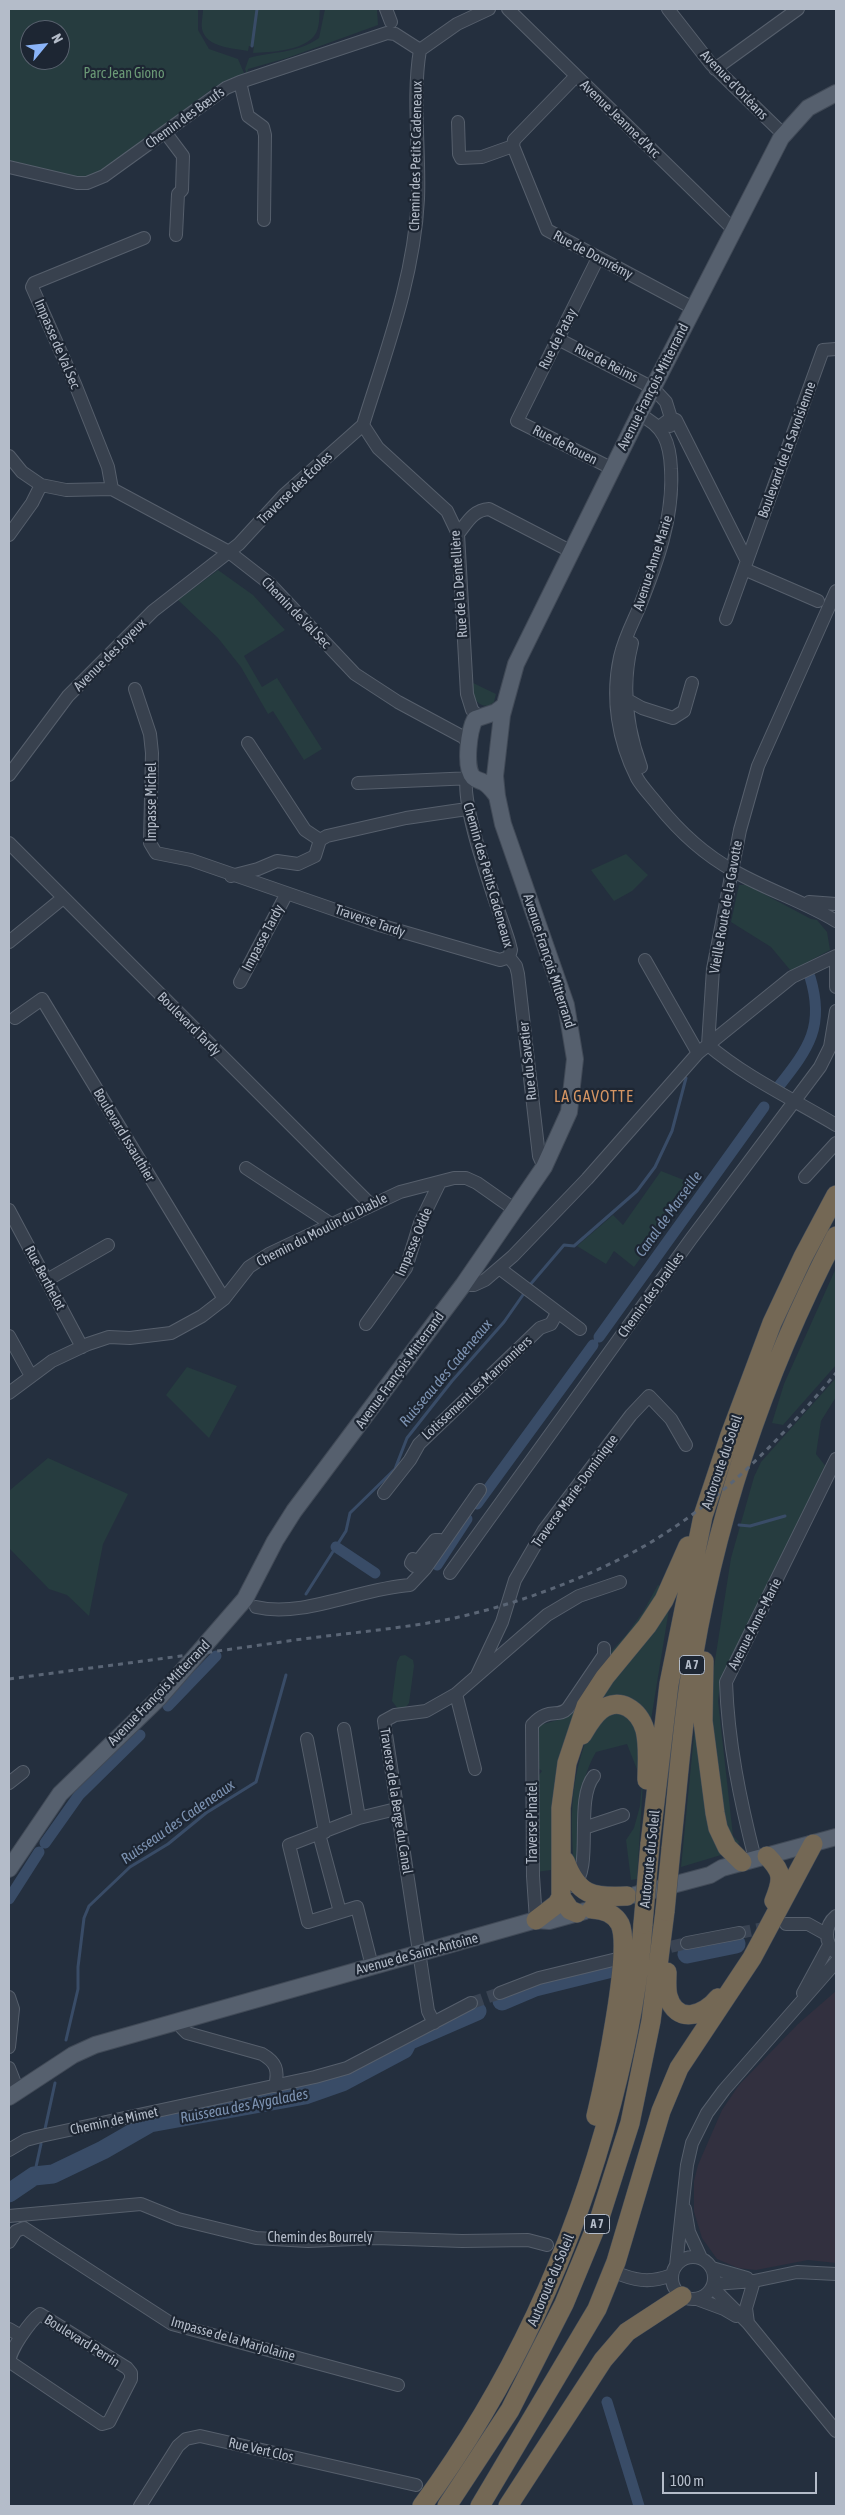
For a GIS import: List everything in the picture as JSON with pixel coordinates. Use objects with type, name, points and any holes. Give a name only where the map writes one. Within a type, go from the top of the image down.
[{"type":"highway","name":"Autoroute du Soleil","points":[[422,2506],[462,2450],[522,2344],[542,2304],[569,2239],[601,2146],[634,2009],[643,1924],[648,1845],[675,1648],[703,1516],[772,1323],[836,1195]]},
{"type":"highway","name":"Autoroute du Soleil","points":[[447,2506],[510,2410],[564,2304],[600,2217],[630,2124],[652,2012],[666,1911],[671,1849],[690,1683],[704,1605],[733,1485],[789,1334],[836,1236]]},
{"type":"highway","points":[[569,2239],[598,2111],[617,2011],[624,1940],[621,1925],[608,1912],[570,1910],[562,1856],[562,1795],[571,1750],[581,1718],[592,1695],[647,1626],[664,1600],[713,1485]]},
{"type":"highway","points":[[666,1911],[668,1997],[681,2013],[699,2014],[709,2009],[719,1996],[752,1943],[778,1892],[781,1881],[778,1866],[729,1851],[718,1828],[703,1721],[705,1656],[724,1521]]},
{"type":"highway","points":[[571,1750],[601,1710],[616,1704],[630,1708],[636,1713],[645,1730],[647,1750],[648,1845]]},
{"type":"highway","points":[[480,2506],[597,2309],[616,2262],[660,2111],[679,2068],[752,1958],[813,1844]]},
{"type":"highway","points":[[536,1920],[557,1904],[566,1890]]},
{"type":"highway","points":[[566,1890],[586,1892],[597,1896],[628,1896]]},
{"type":"highway","points":[[508,2506],[603,2360],[627,2332],[690,2297]]},
{"type":"main road","name":"Avenue François Mitterrand","points":[[9,1869],[60,1794],[159,1698],[245,1599],[274,1541],[294,1511],[463,1285],[544,1167],[569,1112],[574,1078],[574,1042],[566,1005],[504,824],[497,796],[477,777],[500,725],[514,668],[733,229],[784,135],[808,108],[836,93]]},
{"type":"main road","points":[[477,777],[469,744],[473,724],[483,716],[496,712],[504,706]]},
{"type":"main road","points":[[483,716],[496,719],[500,725]]},
{"type":"main road","name":"Avenue de Saint-Antoine","points":[[13,2094],[73,2055],[95,2045],[536,1920],[549,1921],[628,1896],[710,1875],[722,1868],[836,1837]]},
{"type":"street","points":[[386,9],[391,22]]},
{"type":"street","points":[[420,50],[457,24],[489,9]]},
{"type":"street","name":"Avenue Jeanne d'Arc","points":[[508,9],[733,229]]},
{"type":"street","name":"Avenue d'Orléans","points":[[668,9],[715,68],[784,135]]},
{"type":"street","points":[[715,68],[798,9]]},
{"type":"street","name":"Chemin des Bœufs","points":[[9,167],[66,182],[87,183],[104,176],[226,88],[240,82],[387,32],[395,34],[420,50]]},
{"type":"street","name":"Chemin des Petits Cadeneaux","points":[[363,425],[410,270],[418,199],[420,50]]},
{"type":"street","points":[[458,122],[459,154],[461,158],[482,157],[513,146],[514,140],[576,76]]},
{"type":"street","points":[[240,82],[248,116],[263,127],[266,135],[264,220]]},
{"type":"street","points":[[165,132],[183,156],[182,190],[178,194],[176,235]]},
{"type":"street","name":"Rue de Domrémy","points":[[513,146],[547,230],[693,308]]},
{"type":"street","name":"Impasse de Val Sec","points":[[112,489],[108,467],[75,384],[32,287],[34,283],[144,238]]},
{"type":"street","name":"Rue de Patay","points":[[517,420],[598,258]]},
{"type":"street","name":"Rue de Reims","points":[[558,339],[653,388]]},
{"type":"street","name":"Boulevard de la Savoisienne","points":[[726,619],[823,350],[836,350]]},
{"type":"street","points":[[653,388],[666,402],[671,418],[676,420],[745,565],[818,601]]},
{"type":"street","points":[[639,415],[659,427],[671,418]]},
{"type":"street","name":"Avenue Anne Marie","points":[[671,418],[668,448],[672,493],[671,508],[654,569],[625,639],[618,675],[616,705],[623,746],[638,779],[674,826],[732,870],[802,901],[836,921]]},
{"type":"street","name":"Rue de Rouen","points":[[517,420],[613,469]]},
{"type":"street","name":"Rue de la Dentellière","points":[[363,425],[378,448],[448,511],[458,534],[467,694],[472,710],[483,716]]},
{"type":"street","name":"Traverse des Écoles","points":[[229,552],[284,495],[363,425]]},
{"type":"street","name":"Avenue Anne Marie","points":[[659,427],[668,448]]},
{"type":"street","name":"Chemin de Val Sec","points":[[9,456],[22,472],[41,485],[66,490],[112,489],[229,552],[270,584],[355,674],[398,702],[464,737],[469,744]]},
{"type":"street","points":[[9,535],[32,503],[41,485]]},
{"type":"street","points":[[458,534],[475,513],[488,509],[572,552]]},
{"type":"street","name":"Avenue des Joyeux","points":[[9,775],[68,696],[153,611],[229,552]]},
{"type":"street","name":"Vieille Route de la Gavotte","points":[[703,1049],[713,969],[732,870],[740,830],[758,766],[836,591]]},
{"type":"street","name":"Avenue Anne Marie","points":[[634,618],[627,666],[626,714],[632,744],[657,803]]},
{"type":"street","points":[[618,675],[621,708],[626,714],[642,708]]},
{"type":"street","points":[[626,699],[642,708],[673,718],[684,711],[692,684]]},
{"type":"street","name":"Impasse Michel","points":[[135,688],[150,734],[152,753],[152,848],[156,853],[191,860],[231,876]]},
{"type":"street","points":[[248,743],[306,830],[320,840]]},
{"type":"street","points":[[358,783],[477,777]]},
{"type":"street","name":"Chemin des Petits Cadeneaux","points":[[477,777],[466,792],[467,809],[509,942],[511,950],[509,957]]},
{"type":"street","points":[[231,876],[258,869],[277,861],[298,864],[315,856],[320,840],[326,836],[406,818],[467,809]]},
{"type":"street","name":"Boulevard Tardy","points":[[9,843],[370,1204]]},
{"type":"street","name":"Traverse Tardy","points":[[231,876],[286,895],[485,956],[503,960],[509,957]]},
{"type":"street","name":"Impasse Tardy","points":[[240,982],[286,895]]},
{"type":"street","points":[[9,942],[62,898]]},
{"type":"street","name":"Avenue Anne Marie","points":[[802,901],[836,904]]},
{"type":"street","points":[[836,912],[836,921]]},
{"type":"street","points":[[463,1285],[474,1285],[485,1280],[499,1268],[587,1179],[703,1049],[792,978],[836,956]]},
{"type":"street","name":"Rue du Savetier","points":[[509,957],[516,966],[518,974],[539,1156],[544,1167]]},
{"type":"street","points":[[645,960],[703,1049],[726,1060],[780,1095],[796,1101],[836,1126]]},
{"type":"street","points":[[836,960],[836,987]]},
{"type":"street","name":"Boulevard Issauthier","points":[[15,1018],[42,999],[224,1299]]},
{"type":"street","name":"Chemin des Drailles","points":[[450,1573],[680,1254],[796,1101],[826,1057],[833,1037],[836,1011]]},
{"type":"street","points":[[805,1177],[836,1143]]},
{"type":"street","points":[[246,1168],[331,1224]]},
{"type":"street","name":"Chemin du Moulin du Diable","points":[[9,1393],[52,1361],[82,1346],[109,1337],[130,1338],[171,1332],[202,1316],[224,1299],[249,1267],[269,1254],[370,1204],[400,1192],[466,1178],[477,1183],[514,1209]]},
{"type":"street","name":"Impasse Odde","points":[[366,1324],[406,1268],[420,1223],[440,1182]]},
{"type":"street","name":"Rue Berthelot","points":[[9,1210],[82,1346]]},
{"type":"street","points":[[47,1280],[108,1245]]},
{"type":"street","points":[[499,1268],[580,1329]]},
{"type":"street","name":"Lotissement les Marronniers","points":[[384,1493],[410,1460],[419,1444],[540,1328],[551,1324],[557,1312]]},
{"type":"street","points":[[9,1336],[31,1376]]},
{"type":"street","name":"Traverse Marie-Dominique","points":[[476,1677],[502,1622],[516,1580],[544,1530],[631,1415],[649,1396],[671,1419],[686,1445]]},
{"type":"street","name":"Avenue Anne-Marie","points":[[754,1859],[733,1759],[726,1682],[836,1459]]},
{"type":"street","points":[[256,1607],[266,1609],[297,1608],[381,1588],[410,1585],[425,1569],[480,1490]]},
{"type":"street","points":[[413,1559],[411,1563],[414,1566],[436,1540],[440,1540],[442,1544]]},
{"type":"street","name":"Traverse de la Berge du Canal","points":[[434,2023],[428,2011],[384,1721],[395,1716],[426,1711],[456,1694],[488,1668],[539,1620],[579,1596],[620,1582]]},
{"type":"street","name":"Traverse Pinatel","points":[[536,1920],[533,1876],[532,1725],[543,1714],[562,1712],[568,1708],[604,1655],[604,1648]]},
{"type":"street","points":[[456,1694],[475,1769]]},
{"type":"street","points":[[344,1730],[359,1818]]},
{"type":"street","points":[[307,1739],[322,1833],[340,1912]]},
{"type":"street","points":[[9,1783],[23,1772]]},
{"type":"street","points":[[566,1890],[581,1870],[586,1788],[594,1776]]},
{"type":"street","points":[[372,1966],[357,1907],[308,1922],[289,1845],[359,1818],[396,1808]]},
{"type":"street","points":[[584,1828],[623,1815]]},
{"type":"street","points":[[792,2013],[830,1944],[828,1925],[836,1916]]},
{"type":"street","points":[[786,1924],[808,1924],[830,1944]]},
{"type":"street","points":[[687,1943],[739,1933]]},
{"type":"street","points":[[500,1993],[539,1978],[617,1959]]},
{"type":"street","points":[[748,2323],[724,2309],[676,2290],[674,2270],[686,2165],[692,2143],[707,2114],[724,2090],[836,1962]]},
{"type":"street","points":[[9,1996],[13,2009],[9,2047]]},
{"type":"street","name":"Chemin de Mimet","points":[[9,2150],[26,2140],[275,2086],[347,2068],[472,2004]]},
{"type":"street","points":[[180,2020],[182,2028],[187,2033],[262,2054],[273,2060],[277,2069],[275,2086]]},
{"type":"street","points":[[9,2068],[13,2094]]},
{"type":"street","points":[[683,2200],[689,2232],[701,2258],[712,2268],[754,2281]]},
{"type":"street","name":"Chemin des Bourrely","points":[[9,2216],[141,2204],[178,2219],[256,2238],[308,2240],[376,2238],[462,2241],[528,2240],[547,2246]]},
{"type":"street","name":"Impasse de la Marjolaine","points":[[9,2242],[16,2232],[24,2228],[172,2324],[398,2385]]},
{"type":"street","points":[[622,2276],[654,2282],[674,2270],[682,2260],[692,2257],[701,2258]]},
{"type":"street","points":[[712,2268],[713,2286],[748,2323],[836,2431]]},
{"type":"street","points":[[690,2297],[706,2295],[713,2286],[754,2281],[797,2272],[836,2274]]},
{"type":"street","points":[[748,2323],[746,2308],[754,2281]]},
{"type":"street","name":"Boulevard Perrin","points":[[44,2315],[127,2368],[131,2373],[131,2379],[109,2422],[102,2424],[14,2366],[10,2357],[21,2336],[36,2317],[44,2315]]},
{"type":"street","points":[[9,2329],[21,2336]]},
{"type":"street","name":"Rue Vert Clos","points":[[140,2506],[178,2446],[186,2439],[200,2436],[416,2485]]},
{"type":"shaded area","points":[[836,1991],[836,2263],[808,2260],[756,2270],[738,2268],[717,2259],[702,2238],[694,2212],[694,2181],[698,2165],[722,2110],[739,2085],[798,2024]]},
{"type":"green space","name":"Parc Jean Giono","points":[[9,9],[198,9],[198,30],[209,49],[238,59],[244,73],[216,86],[92,179],[59,177],[9,162]]},
{"type":"green space","points":[[203,9],[320,9],[317,30],[309,41],[286,50],[253,53],[254,46],[249,46],[248,51],[228,48],[209,40],[202,29]]},
{"type":"green space","points":[[325,9],[377,9],[378,25],[287,58],[248,69],[247,74],[245,69],[249,58],[293,50],[319,38]]},
{"type":"green space","points":[[218,570],[253,595],[285,630],[244,656],[262,687],[277,678],[322,749],[304,760],[273,711],[268,714],[241,667],[218,638],[178,600]]},
{"type":"green space","points":[[471,682],[496,694],[494,702],[489,706],[484,706],[477,702]]},
{"type":"green space","points":[[626,854],[648,875],[632,891],[614,901],[591,870]]},
{"type":"green space","points":[[739,885],[747,885],[811,919],[817,920],[827,932],[830,950],[791,971],[771,947],[731,922]]},
{"type":"green space","points":[[661,1171],[694,1184],[634,1267],[614,1251],[606,1264],[577,1246],[613,1215],[623,1225]]},
{"type":"green space","points":[[836,1268],[836,1365],[783,1425],[772,1423],[784,1384]]},
{"type":"green space","points":[[187,1367],[237,1386],[209,1438],[166,1395]]},
{"type":"green space","points":[[836,1378],[836,1397],[821,1421],[816,1454],[827,1468],[720,1685],[718,1701],[733,1836],[739,1842],[737,1847],[728,1838],[711,1740],[711,1686],[731,1558],[754,1477],[761,1462]]},
{"type":"green space","points":[[48,1458],[128,1494],[103,1544],[89,1616],[67,1595],[49,1589],[9,1548],[9,1491]]},
{"type":"green space","points":[[682,1541],[660,1596],[636,1632],[599,1676],[582,1703],[570,1729],[561,1755],[556,1781],[553,1835],[554,1895],[552,1895],[551,1870],[536,1872],[534,1844],[538,1826],[535,1825],[535,1780],[542,1771],[534,1765],[536,1726],[565,1718],[597,1667],[626,1635],[643,1612],[658,1585],[663,1587]]},
{"type":"green space","points":[[669,1609],[650,1724],[615,1697],[598,1696]]},
{"type":"green space","points":[[405,1655],[413,1660],[414,1666],[409,1703],[406,1707],[398,1709],[392,1701],[397,1662],[400,1656]]},
{"type":"green space","points":[[616,1710],[636,1720],[643,1782],[637,1879],[631,1880],[626,1840],[634,1828],[640,1806],[642,1782],[627,1744],[596,1752],[589,1765],[581,1794],[577,1870],[574,1869],[572,1807],[579,1762],[590,1731],[596,1721]]},
{"type":"green space","points":[[696,1715],[723,1853],[681,1867]]},
{"type":"waterway","points":[[252,46],[257,9]]},
{"type":"waterway","name":"Canal de Marseille","points":[[779,1086],[806,1048],[815,1023],[816,1009],[810,977]]},
{"type":"waterway","name":"Ruisseau des Cadeneaux","points":[[529,1286],[564,1245],[574,1246],[637,1191],[655,1167],[672,1131],[686,1078]]},
{"type":"waterway","name":"Canal de Marseille","points":[[599,1337],[764,1107]]},
{"type":"waterway","name":"Ruisseau des Cadeneaux","points":[[306,1594],[346,1531],[350,1513],[395,1469],[407,1438],[452,1381],[504,1322],[525,1292]]},
{"type":"waterway","name":"Canal de Marseille","points":[[477,1504],[593,1345]]},
{"type":"waterway","points":[[739,1525],[750,1526],[785,1516]]},
{"type":"waterway","name":"Canal de Marseille","points":[[437,1565],[467,1519]]},
{"type":"waterway","points":[[336,1547],[375,1573]]},
{"type":"waterway","points":[[168,1706],[216,1656]]},
{"type":"waterway","name":"Ruisseau des Cadeneaux","points":[[66,2040],[78,1989],[78,1967],[84,1918],[89,1906],[130,1867],[168,1844],[206,1813],[256,1782],[286,1675]]},
{"type":"waterway","points":[[45,1843],[79,1795],[140,1735]]},
{"type":"waterway","points":[[9,1899],[39,1852]]},
{"type":"waterway","name":"Ruisseau des Aygalades","points":[[687,1954],[736,1944]]},
{"type":"waterway","name":"Ruisseau des Aygalades","points":[[502,2001],[535,1987],[616,1967]]},
{"type":"waterway","name":"Ruisseau des Aygalades","points":[[9,2193],[34,2176],[53,2174],[103,2150],[150,2123],[305,2095],[342,2082],[404,2049],[408,2041],[477,2011]]},
{"type":"waterway","name":"Ruisseau des Cadeneaux","points":[[45,2129],[55,2083]]},
{"type":"waterway","name":"Ruisseau des Cadeneaux","points":[[34,2176],[41,2144]]},
{"type":"waterway","name":"Canal de Marseille","points":[[607,2402],[639,2506]]},
{"type":"tunnel","points":[[739,1933],[774,1926]]},
{"type":"tunnel","points":[[653,1951],[687,1943]]},
{"type":"tunnel","points":[[471,2003],[500,1993]]},
{"type":"railway","points":[[9,1679],[450,1619],[495,1608],[538,1594],[622,1558],[653,1541],[712,1500],[765,1452],[836,1373]]},
{"type":"district","name":"LA GAVOTTE","points":[[594,1097]]}]
